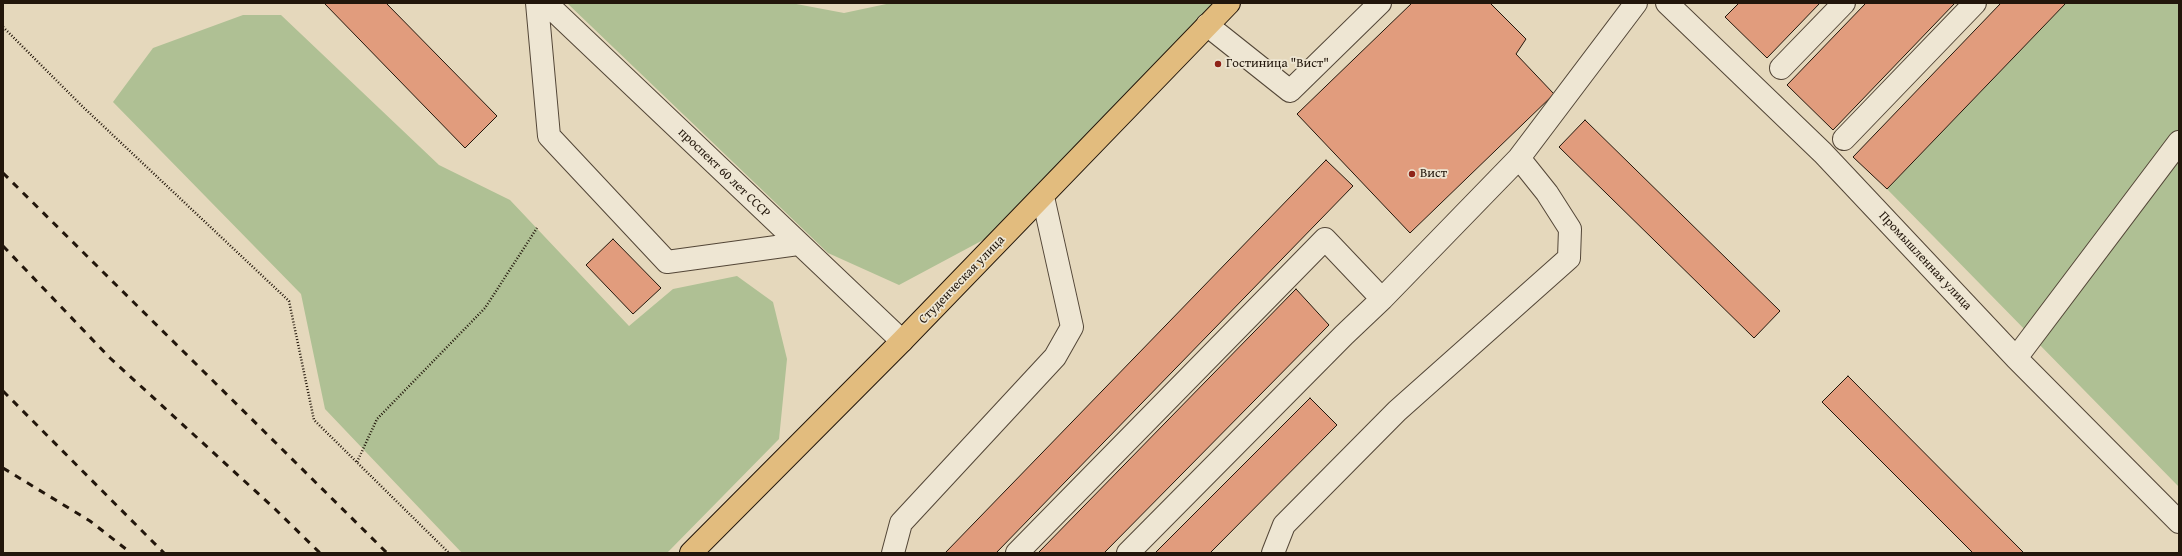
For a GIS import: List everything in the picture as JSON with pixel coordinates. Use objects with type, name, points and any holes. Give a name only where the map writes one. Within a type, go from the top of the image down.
[{"type":"main road","name":"Студенческая улица","points":[[691,553],[902,341],[1230,3]]},
{"type":"street","points":[[537,3],[549,136],[667,262],[798,244]]},
{"type":"street","name":"проспект 60 лет СССР","points":[[546,3],[798,244],[902,341]]},
{"type":"street","points":[[1207,25],[1290,91],[1380,3]]},
{"type":"street","points":[[1128,553],[1344,335],[1382,300],[1519,158],[1636,3]]},
{"type":"street","name":"Промышленная улица","points":[[1667,3],[1823,153],[2016,358],[2179,522]]},
{"type":"street","points":[[1781,68],[1844,3]]},
{"type":"street","points":[[1844,139],[1975,3]]},
{"type":"street","points":[[2016,358],[2179,142]]},
{"type":"street","points":[[1273,553],[1284,525],[1396,411],[1569,258],[1570,229],[1547,193],[1519,158]]},
{"type":"street","points":[[893,553],[901,523],[1055,357],[1072,327],[1043,197]]},
{"type":"street","points":[[1018,553],[1325,239],[1382,300]]},
{"type":"path","points":[[3,27],[82,106],[289,301],[314,420],[449,553]]},
{"type":"path","points":[[357,462],[377,419],[485,308],[537,228]]},
{"type":"green space","points":[[567,3],[791,3],[844,13],[891,3],[1215,3],[998,232],[899,285],[828,253]]},
{"type":"green space","points":[[2066,3],[2179,3],[2179,487],[1887,189]]},
{"type":"green space","points":[[243,15],[281,15],[439,165],[510,200],[629,326],[673,289],[737,276],[773,302],[787,359],[779,439],[667,553],[462,553],[325,409],[301,294],[113,102],[153,48]]},
{"type":"building","points":[[324,3],[386,3],[497,116],[465,148]]},
{"type":"building","name":"Вист","points":[[1412,3],[1490,3],[1526,39],[1516,54],[1554,94],[1410,233],[1297,114]]},
{"type":"building","points":[[1739,3],[1820,3],[1767,58],[1725,17]]},
{"type":"building","points":[[1866,3],[1955,3],[1833,130],[1787,85]]},
{"type":"building","points":[[2001,3],[2066,3],[1887,189],[1853,157]]},
{"type":"building","points":[[1585,120],[1780,311],[1754,338],[1559,147]]},
{"type":"building","points":[[1326,160],[1353,186],[996,553],[945,553]]},
{"type":"building","points":[[613,239],[661,288],[633,314],[586,265]]},
{"type":"building","points":[[1296,289],[1329,325],[1104,553],[1038,553]]},
{"type":"building","points":[[1848,376],[2024,553],[1973,553],[1822,402]]},
{"type":"building","points":[[1310,398],[1337,425],[1210,553],[1155,553]]},
{"type":"railway","points":[[3,173],[387,553]]},
{"type":"railway","points":[[3,246],[110,358],[275,509],[320,553]]},
{"type":"railway","points":[[3,391],[164,553]]},
{"type":"railway","points":[[3,468],[90,521],[131,553]]},
{"type":"place","name":"Гостиница \"Вист\"","points":[[1218,64]]},
{"type":"place","name":"Вист","points":[[1412,174]]}]
